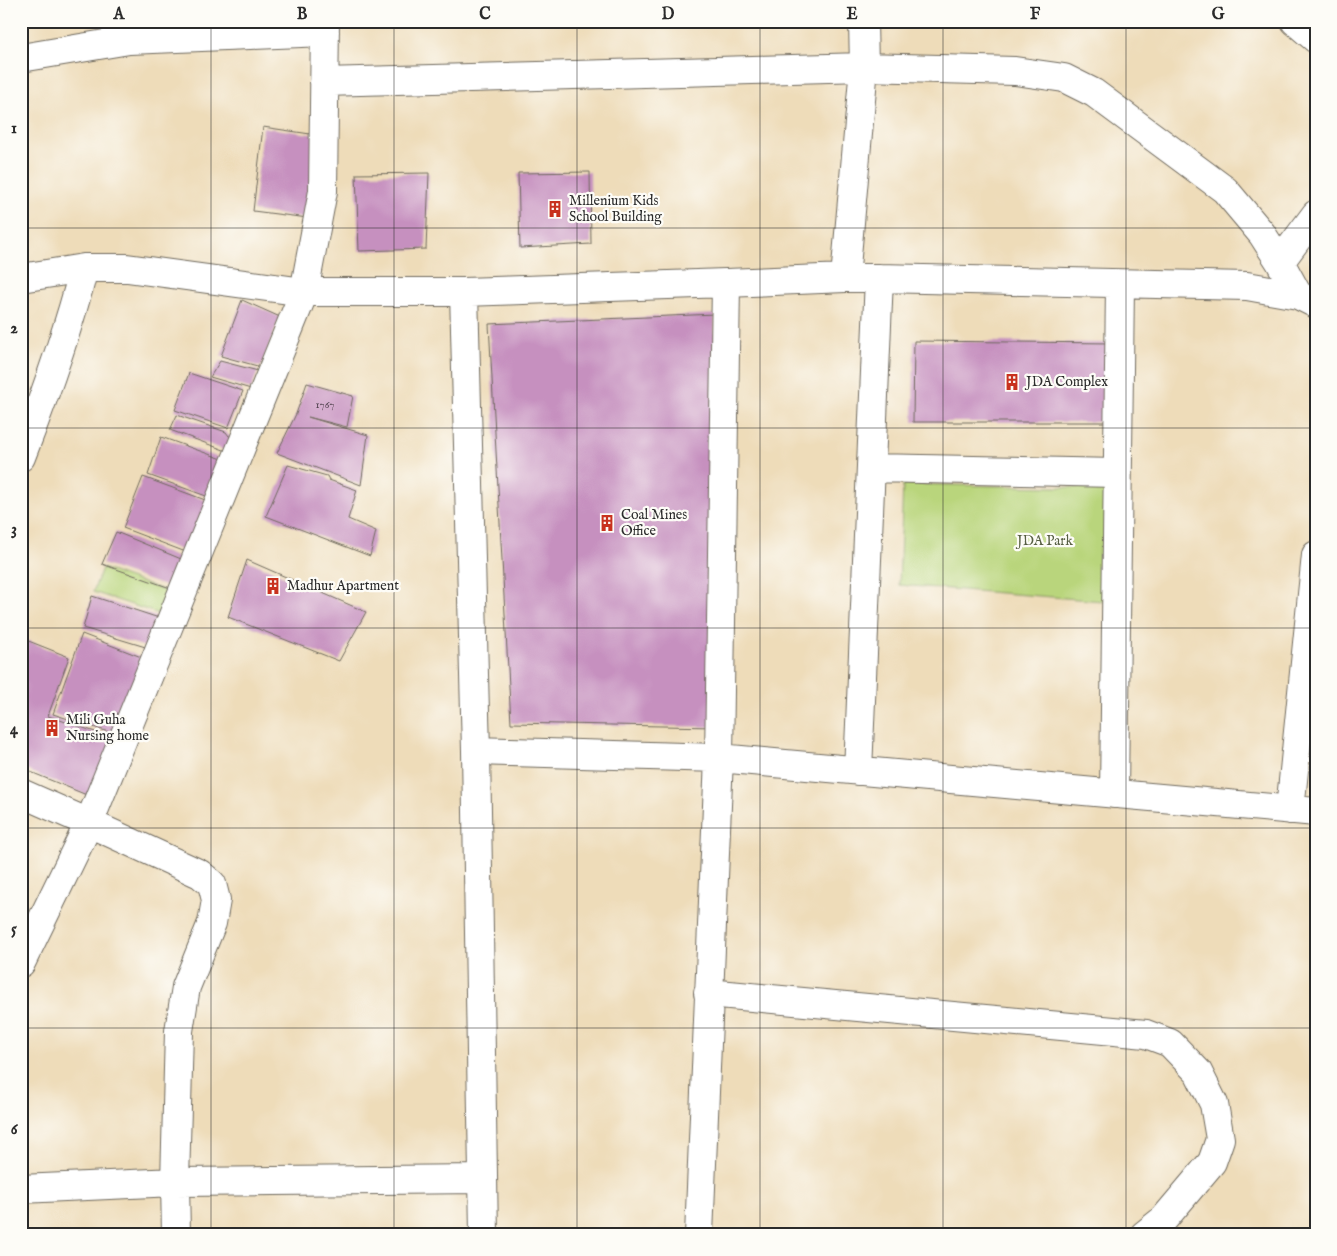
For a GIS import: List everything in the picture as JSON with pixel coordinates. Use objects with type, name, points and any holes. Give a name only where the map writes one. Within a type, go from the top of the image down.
[{"type":"street","points":[[845,278],[864,67],[863,21]]},
{"type":"street","points":[[1295,21],[1316,39]]},
{"type":"street","points":[[21,58],[128,30],[325,27],[323,191],[304,292],[89,823],[21,963]]},
{"type":"street","points":[[324,82],[864,67],[1015,71],[1064,78],[1094,93],[1225,190],[1262,234],[1307,300]]},
{"type":"street","points":[[1280,262],[1316,214]]},
{"type":"street","points":[[21,278],[84,268],[127,268],[304,292],[464,292],[879,278],[1247,286],[1307,300]]},
{"type":"street","points":[[21,457],[74,306],[84,268]]},
{"type":"street","points":[[858,770],[879,278]]},
{"type":"street","points":[[699,1235],[719,758],[726,283]]},
{"type":"street","points":[[1114,794],[1120,284]]},
{"type":"street","points":[[464,292],[476,751],[484,1235]]},
{"type":"street","points":[[871,468],[1118,473]]},
{"type":"street","points":[[476,751],[719,758],[1303,811],[1316,555]]},
{"type":"street","points":[[21,793],[200,874],[212,884],[216,900],[212,923],[186,987],[179,1031],[175,1182],[176,1235]]},
{"type":"street","points":[[708,992],[1146,1034],[1170,1043],[1198,1072],[1214,1104],[1220,1139],[1212,1162],[1164,1220],[1144,1235]]},
{"type":"street","points":[[21,1188],[175,1182],[483,1179]]},
{"type":"green space","name":"JDA Park","points":[[903,484],[1108,488],[1103,601],[899,585]]},
{"type":"green space","points":[[102,568],[174,594],[165,616],[93,592]]},
{"type":"building","points":[[263,127],[317,135],[308,218],[253,211]]},
{"type":"building","name":"Millenium Kids School Building","points":[[590,172],[591,244],[520,248],[518,173]]},
{"type":"building","points":[[429,173],[426,249],[359,251],[356,174]]},
{"type":"building","points":[[242,300],[280,317],[261,367],[221,356]]},
{"type":"building","name":"Coal Mines Office","points":[[715,314],[713,727],[511,723],[489,324]]},
{"type":"building","name":"JDA Complex","points":[[914,341],[1112,343],[1111,422],[913,422]]},
{"type":"building","points":[[220,361],[258,371],[251,389],[210,377]]},
{"type":"building","points":[[189,373],[243,391],[228,428],[175,410]]},
{"type":"building","points":[[307,383],[353,396],[347,427],[308,417],[368,435],[361,485],[277,453],[296,414]]},
{"type":"building","points":[[177,415],[226,432],[229,436],[238,440],[232,453],[170,430]]},
{"type":"building","points":[[161,437],[228,461],[209,497],[148,475]]},
{"type":"building","points":[[288,465],[327,476],[329,480],[357,490],[348,519],[376,531],[370,556],[266,516]]},
{"type":"building","points":[[143,477],[208,501],[191,554],[123,528]]},
{"type":"building","points":[[116,532],[186,561],[176,590],[102,564]]},
{"type":"building","name":"Madhur Apartment","points":[[247,560],[366,612],[339,661],[228,617]]},
{"type":"building","points":[[92,596],[162,619],[152,649],[83,628]]},
{"type":"building","points":[[82,634],[149,660],[121,736],[53,714]]},
{"type":"building","name":"Mili Guha Nursing home","points":[[21,638],[69,657],[48,716],[119,740],[94,798],[21,768]]},
{"type":"place","name":"Millenium Kids School Building","points":[[555,209]]},
{"type":"place","name":"JDA Complex","points":[[1012,382]]},
{"type":"place","name":"Coal Mines Office","points":[[607,523]]},
{"type":"place","name":"Madhur Apartment","points":[[273,586]]},
{"type":"place","name":"Mili Guha Nursing home","points":[[52,728]]}]
